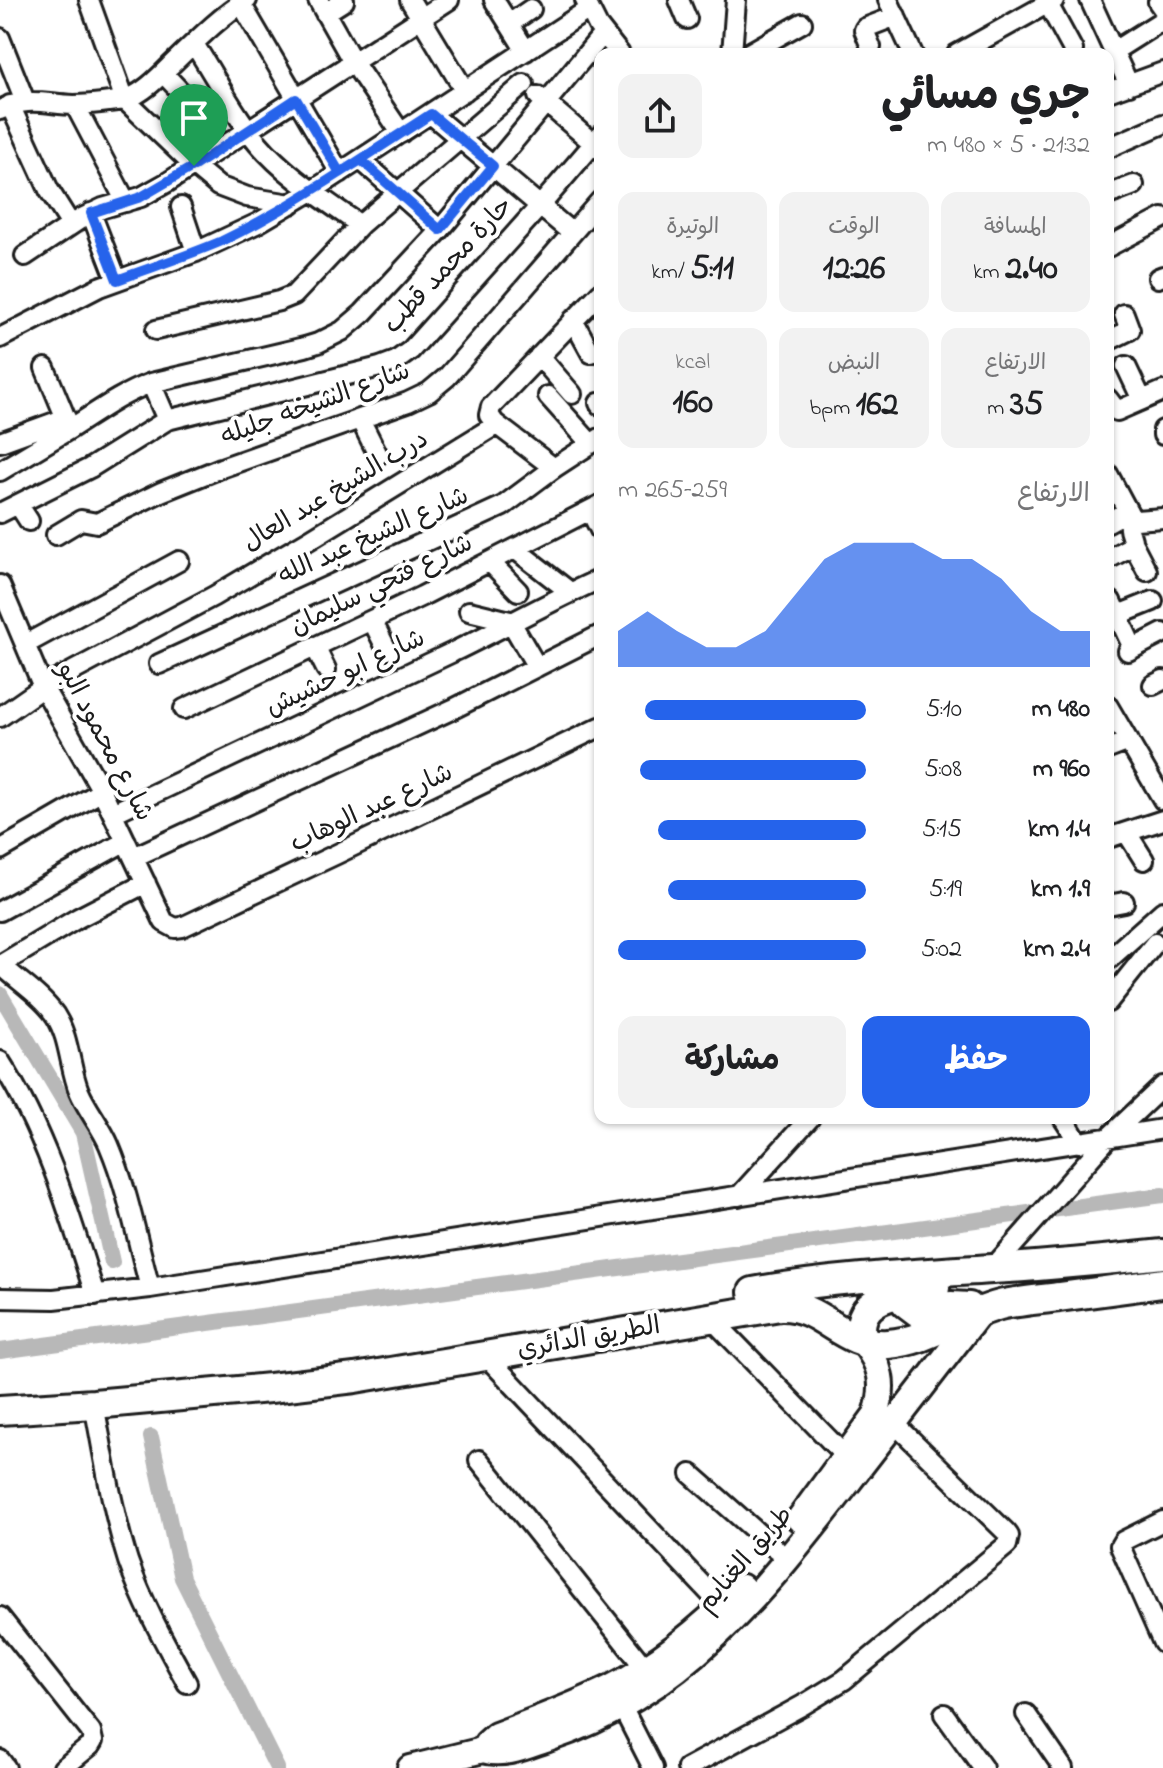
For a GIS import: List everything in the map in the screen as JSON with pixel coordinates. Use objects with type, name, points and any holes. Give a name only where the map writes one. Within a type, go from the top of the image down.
[{"type":"highway","name":"الطريق الدائري","points":[[0,1392],[75,1389],[352,1360],[788,1286],[887,1275],[1163,1254]]},
{"type":"highway","points":[[862,1341],[861,1324],[868,1309],[881,1298],[971,1281],[992,1269]]},
{"type":"highway","name":"الطريق الدائري","points":[[0,1410],[94,1404],[355,1378],[780,1306],[796,1307],[812,1313],[842,1333],[862,1341],[876,1344],[904,1341],[927,1335],[1003,1304],[1163,1283]]},
{"type":"highway","points":[[904,1293],[906,1303],[918,1312],[958,1305],[981,1311]]},
{"type":"main road","name":"طريق الغنايم","points":[[410,1768],[488,1759],[557,1736],[622,1707],[681,1667],[734,1619],[811,1530],[981,1311]]},
{"type":"main road","name":"طريق الغنايم","points":[[488,1759],[487,1743],[496,1735],[582,1701],[645,1668],[723,1607],[776,1549],[876,1414],[881,1399],[879,1367],[862,1341]]},
{"type":"street","points":[[89,0],[125,100],[218,186],[247,197],[291,204]]},
{"type":"street","points":[[410,0],[465,91]]},
{"type":"street","points":[[25,256],[91,213],[155,190],[449,0]]},
{"type":"street","points":[[494,0],[526,51]]},
{"type":"street","points":[[679,0],[687,19]]},
{"type":"street","points":[[732,48],[736,0]]},
{"type":"street","points":[[1090,0],[1113,48]]},
{"type":"street","points":[[12,105],[75,105],[125,100],[144,91],[242,1],[340,173]]},
{"type":"street","points":[[344,1],[321,6],[353,62],[401,133]]},
{"type":"street","points":[[966,48],[1023,8],[1051,2],[1072,48]]},
{"type":"street","points":[[0,338],[85,294],[196,252],[258,223],[431,114],[526,51],[560,21],[587,5],[615,48]]},
{"type":"street","points":[[871,47],[865,28],[892,8],[910,48]]},
{"type":"street","points":[[509,24],[531,9]]},
{"type":"street","points":[[1129,85],[1114,51],[1163,20]]},
{"type":"street","points":[[756,48],[796,22]]},
{"type":"street","points":[[0,471],[68,423],[117,397],[151,383],[305,347],[330,338],[353,322],[440,230],[603,34]]},
{"type":"street","points":[[0,38],[12,105],[43,178],[71,225]]},
{"type":"street","points":[[194,44],[265,150],[312,191],[360,225]]},
{"type":"street","points":[[503,66],[594,140]]},
{"type":"street","points":[[1114,90],[1163,72]]},
{"type":"street","points":[[163,73],[181,92]]},
{"type":"street","points":[[156,330],[287,299],[300,290],[360,225],[397,191],[524,84]]},
{"type":"street","points":[[75,105],[126,202]]},
{"type":"street","points":[[431,114],[572,233]]},
{"type":"street","points":[[196,124],[211,154]]},
{"type":"street","points":[[1114,145],[1163,124]]},
{"type":"street","name":"حارة محمد قطب","points":[[0,513],[90,468],[167,420],[396,361],[411,350],[594,147]]},
{"type":"street","points":[[361,160],[440,230]]},
{"type":"street","points":[[1114,193],[1134,185]]},
{"type":"street","points":[[181,207],[196,252]]},
{"type":"street","name":"شارع الشيخه جليله","points":[[56,535],[81,520],[97,523],[161,492],[419,398],[438,385],[594,208]]},
{"type":"street","points":[[91,213],[117,280]]},
{"type":"street","points":[[1114,244],[1163,218]]},
{"type":"street","points":[[554,468],[496,424],[489,415],[489,409],[594,301]]},
{"type":"street","points":[[1114,338],[1130,330],[1124,314]]},
{"type":"street","points":[[573,320],[591,353]]},
{"type":"street","points":[[539,356],[572,394]]},
{"type":"street","points":[[1126,366],[1142,400]]},
{"type":"street","points":[[45,368],[68,423]]},
{"type":"street","points":[[151,383],[167,420]]},
{"type":"street","points":[[1114,407],[1117,411],[1163,391]]},
{"type":"street","points":[[548,396],[594,439]]},
{"type":"street","points":[[360,419],[378,455]]},
{"type":"street","points":[[0,442],[68,423]]},
{"type":"street","name":"درب الشيخ عبد العال","points":[[0,717],[43,687],[214,596],[309,540],[496,424]]},
{"type":"street","name":"شارع الشيخ عبد الله","points":[[159,664],[503,506],[594,442]]},
{"type":"street","points":[[1114,485],[1129,514],[1136,520],[1163,518]]},
{"type":"street","points":[[18,504],[29,521]]},
{"type":"street","name":"شارع فتحي سليمان","points":[[184,709],[372,620],[594,509]]},
{"type":"street","points":[[1114,520],[1129,514]]},
{"type":"street","points":[[1129,514],[1128,528],[1133,544],[1147,571]]},
{"type":"street","points":[[1114,555],[1133,544]]},
{"type":"street","points":[[515,549],[570,592]]},
{"type":"street","points":[[26,644],[179,561]]},
{"type":"street","points":[[490,562],[518,591]]},
{"type":"street","name":"شارع ابو حشيش","points":[[113,813],[594,582]]},
{"type":"street","name":"شارع محمود البو","points":[[0,585],[43,687],[102,791],[164,922]]},
{"type":"street","points":[[1153,601],[1114,608],[1130,650],[1162,636]]},
{"type":"street","points":[[469,611],[513,623],[537,667]]},
{"type":"street","points":[[372,620],[387,650]]},
{"type":"street","points":[[0,911],[130,849],[439,716],[594,638]]},
{"type":"street","points":[[315,647],[326,669]]},
{"type":"street","points":[[1114,718],[1163,800]]},
{"type":"street","name":"شارع عبد الوهاب","points":[[164,922],[175,928],[182,927],[594,730]]},
{"type":"street","points":[[1114,747],[1129,741]]},
{"type":"street","points":[[0,850],[102,791]]},
{"type":"street","points":[[1114,836],[1160,826]]},
{"type":"street","points":[[1127,833],[1144,860]]},
{"type":"street","points":[[146,883],[0,964],[40,998],[60,1024],[79,1092],[109,1144],[150,1288]]},
{"type":"street","points":[[1114,955],[1163,911]]},
{"type":"street","points":[[1114,994],[1155,943]]},
{"type":"street","points":[[0,1061],[36,1129],[65,1199],[95,1295]]},
{"type":"street","points":[[992,1269],[1108,1138],[1163,1086]]},
{"type":"street","points":[[739,1196],[805,1124]]},
{"type":"street","points":[[1067,1124],[1079,1143]]},
{"type":"street","points":[[0,1298],[54,1299],[150,1288],[1163,1129]]},
{"type":"street","points":[[711,1318],[846,1457]]},
{"type":"street","points":[[487,1357],[723,1607]]},
{"type":"street","points":[[94,1404],[115,1517],[129,1562],[156,1627],[187,1683]]},
{"type":"street","points":[[687,1768],[708,1763],[844,1680],[1007,1545],[1009,1536],[1006,1532],[894,1423]]},
{"type":"street","points":[[479,1460],[645,1668]]},
{"type":"street","points":[[691,1474],[776,1549]]},
{"type":"street","points":[[1163,1521],[1123,1541],[1120,1546],[1163,1643]]},
{"type":"street","points":[[0,1617],[91,1732],[93,1741],[90,1746],[63,1768]]},
{"type":"street","points":[[622,1707],[653,1768]]},
{"type":"street","points":[[944,1714],[983,1768]]},
{"type":"street","points":[[1026,1714],[1063,1768]]},
{"type":"street","points":[[0,1760],[6,1768]]},
{"type":"waterway","points":[[0,994],[83,1133],[112,1262]]},
{"type":"waterway","points":[[0,1351],[1163,1195]]},
{"type":"waterway","points":[[151,1437],[182,1578],[277,1768]]},
{"type":"route","points":[[296,99],[340,173],[431,114],[493,166],[440,230],[361,160],[312,191],[258,223],[224,240],[117,280],[91,213],[141,197],[194,166],[296,99]]}]
